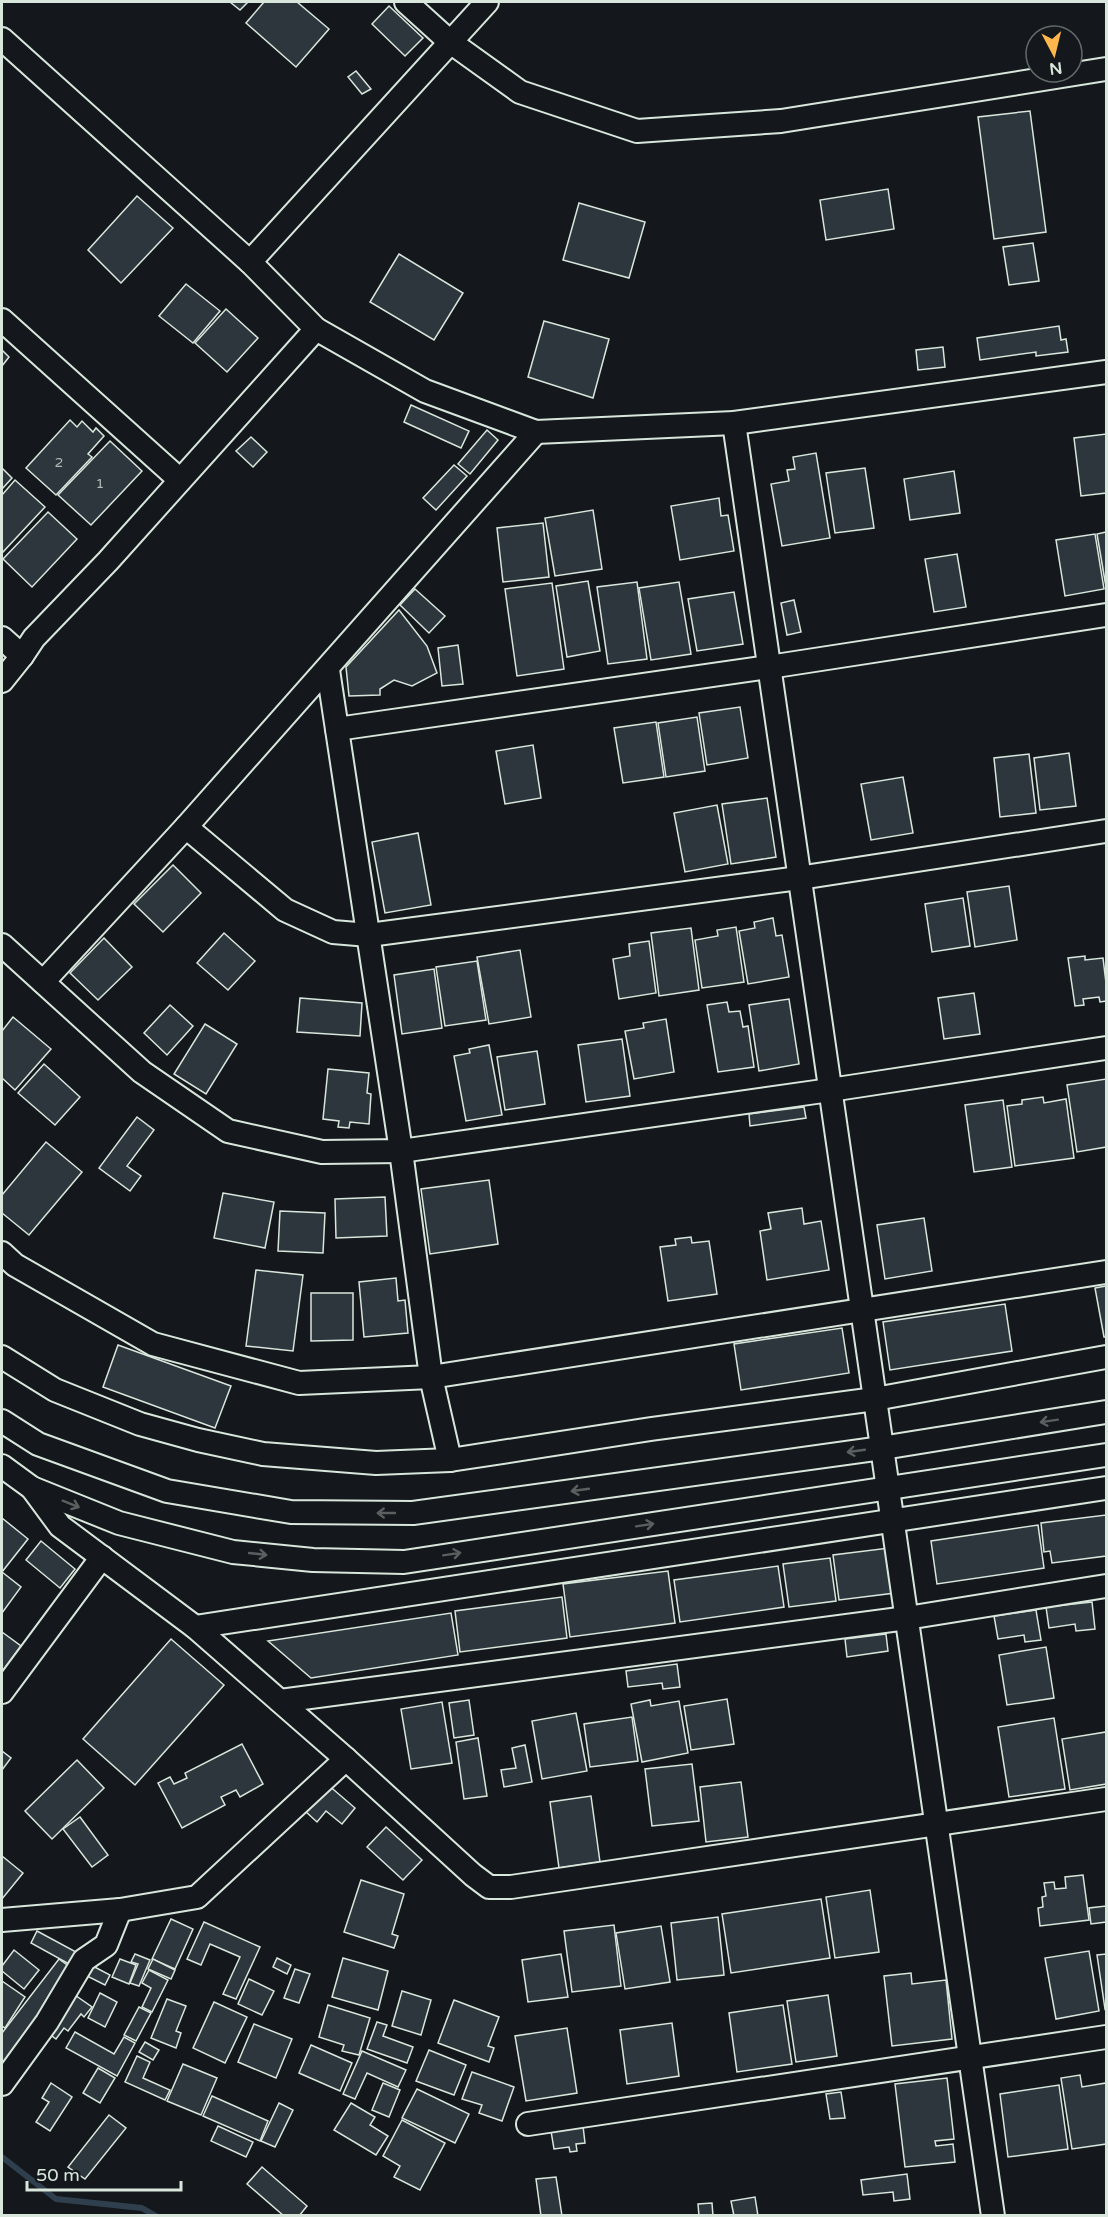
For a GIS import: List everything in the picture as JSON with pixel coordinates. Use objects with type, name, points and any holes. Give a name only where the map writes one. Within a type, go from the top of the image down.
[{"type":"street","points":[[405,2],[449,41],[520,92],[637,131],[781,121],[1107,69]]},
{"type":"street","points":[[250,262],[449,41],[487,2]]},
{"type":"street","points":[[2,39],[250,262],[316,329],[424,391],[536,432],[734,423],[1107,372]]},
{"type":"street","points":[[2,320],[180,480]]},
{"type":"street","points":[[2,681],[34,638],[108,561],[316,329]]},
{"type":"street","points":[[734,423],[993,2216]]},
{"type":"street","points":[[43,982],[328,669],[536,432]]},
{"type":"street","points":[[337,729],[769,667],[1107,615]]},
{"type":"street","points":[[2,638],[22,656]]},
{"type":"street","points":[[328,669],[401,1151],[431,1377],[450,1460]]},
{"type":"street","points":[[186,827],[285,909],[333,932],[369,935],[799,878],[1107,831]]},
{"type":"street","points":[[2,945],[142,1072],[228,1131],[322,1152],[401,1151],[1107,1048]]},
{"type":"street","points":[[2,1253],[15,1265],[153,1344],[299,1383],[431,1377],[1107,1272]]},
{"type":"street","points":[[2,1357],[55,1390],[140,1424],[198,1440],[263,1454],[376,1463],[450,1460],[651,1429],[875,1399],[1107,1357]]},
{"type":"street","points":[[2,1421],[38,1444],[167,1491],[291,1512],[412,1513],[882,1448],[1107,1412]]},
{"type":"street","points":[[2,1466],[32,1488],[119,1523],[233,1552],[314,1560],[404,1562],[1107,1455]]},
{"type":"street","points":[[32,1488],[60,1526],[195,1628],[489,1887],[523,1885],[1107,1798]]},
{"type":"street","points":[[195,1628],[1107,1488]]},
{"type":"street","points":[[2,1692],[102,1557]]},
{"type":"street","points":[[279,1701],[907,1618],[1107,1586]]},
{"type":"street","points":[[2,1920],[120,1910],[197,1897],[346,1759]]},
{"type":"street","points":[[2,2084],[47,2022],[84,1960],[106,1945],[120,1910]]},
{"type":"street","points":[[528,2124],[1107,2037]]},
{"type":"building","points":[[230,2],[248,2],[240,10]]},
{"type":"building","points":[[264,2],[297,2],[329,29],[296,67],[246,23]]},
{"type":"building","points":[[389,6],[423,38],[405,56],[372,24]]},
{"type":"building","points":[[356,71],[371,89],[362,94],[348,77]]},
{"type":"building","points":[[1030,111],[1046,232],[994,239],[978,117]]},
{"type":"building","points":[[888,189],[894,229],[826,240],[820,200]]},
{"type":"building","points":[[137,196],[173,228],[121,283],[88,250]]},
{"type":"building","points":[[579,203],[645,222],[629,278],[563,260]]},
{"type":"building","points":[[1033,243],[1039,281],[1009,285],[1003,247]]},
{"type":"building","points":[[399,254],[463,293],[434,340],[370,302]]},
{"type":"building","points":[[186,284],[220,311],[193,343],[159,316]]},
{"type":"building","points":[[226,309],[258,338],[227,372],[195,343]]},
{"type":"building","points":[[544,321],[609,339],[593,398],[528,377]]},
{"type":"building","points":[[1059,326],[1061,340],[1066,339],[1068,352],[1036,356],[1036,352],[980,360],[977,338]]},
{"type":"building","points":[[943,347],[945,367],[918,370],[916,350]]},
{"type":"building","points":[[2,350],[9,357],[2,366]]},
{"type":"building","points":[[411,405],[469,431],[461,448],[404,422]]},
{"type":"building","points":[[70,420],[77,427],[82,421],[93,432],[96,428],[104,436],[88,454],[92,457],[56,495],[26,468]]},
{"type":"building","points":[[487,430],[498,440],[470,474],[458,464]]},
{"type":"building","points":[[1106,434],[1106,493],[1081,496],[1074,438]]},
{"type":"building","points":[[251,437],[267,452],[253,467],[236,451]]},
{"type":"building","points":[[110,441],[142,471],[91,525],[58,495]]},
{"type":"building","points":[[816,453],[830,538],[782,546],[771,484],[789,481],[787,470],[795,469],[793,457]]},
{"type":"building","points":[[454,465],[467,476],[436,510],[423,498]]},
{"type":"building","points":[[2,468],[12,478],[2,489]]},
{"type":"building","points":[[865,468],[874,528],[835,533],[826,473]]},
{"type":"building","points":[[954,471],[960,513],[910,520],[904,479]]},
{"type":"building","points":[[15,480],[45,507],[2,553],[2,495]]},
{"type":"building","points":[[719,498],[721,516],[728,515],[734,551],[680,560],[671,506]]},
{"type":"building","points":[[593,510],[602,569],[555,576],[545,518]]},
{"type":"building","points":[[48,512],[77,539],[32,587],[3,559]]},
{"type":"building","points":[[543,523],[549,577],[503,582],[497,528]]},
{"type":"building","points":[[1106,532],[1106,587],[1097,534]]},
{"type":"building","points":[[1095,534],[1104,589],[1065,596],[1056,540]]},
{"type":"building","points":[[957,554],[966,607],[934,612],[925,559]]},
{"type":"building","points":[[588,581],[600,651],[567,657],[556,586]]},
{"type":"building","points":[[637,582],[647,659],[608,664],[597,587]]},
{"type":"building","points":[[679,582],[691,654],[651,660],[639,588]]},
{"type":"building","points":[[552,583],[564,669],[517,676],[505,589]]},
{"type":"building","points":[[415,589],[445,616],[429,633],[400,605]]},
{"type":"building","points":[[734,592],[743,644],[697,651],[688,599]]},
{"type":"building","points":[[794,600],[801,632],[787,635],[781,603]]},
{"type":"building","points":[[399,610],[427,646],[437,673],[412,686],[394,680],[380,689],[380,695],[349,696],[346,667]]},
{"type":"building","points":[[458,645],[463,684],[442,686],[438,648]]},
{"type":"building","points":[[740,707],[748,758],[707,765],[699,713]]},
{"type":"building","points":[[697,717],[705,771],[666,777],[658,723]]},
{"type":"building","points":[[656,722],[664,777],[623,783],[614,728]]},
{"type":"building","points":[[533,745],[541,798],[505,804],[496,751]]},
{"type":"building","points":[[1069,753],[1076,806],[1040,810],[1034,758]]},
{"type":"building","points":[[1029,754],[1036,813],[1000,817],[994,758]]},
{"type":"building","points":[[903,777],[913,833],[871,840],[861,784]]},
{"type":"building","points":[[767,798],[776,857],[731,864],[722,804]]},
{"type":"building","points":[[717,805],[728,864],[685,872],[674,813]]},
{"type":"building","points":[[418,833],[431,905],[385,913],[372,842]]},
{"type":"building","points":[[173,865],[201,893],[163,932],[134,904]]},
{"type":"building","points":[[1009,886],[1017,940],[975,947],[967,892]]},
{"type":"building","points":[[963,898],[970,946],[932,952],[925,904]]},
{"type":"building","points":[[773,918],[776,936],[782,935],[789,977],[748,984],[739,931],[755,928],[754,922]]},
{"type":"building","points":[[736,927],[744,982],[702,988],[695,940],[718,936],[717,930]]},
{"type":"building","points":[[691,928],[699,990],[659,996],[651,933]]},
{"type":"building","points":[[224,933],[255,961],[228,990],[197,963]]},
{"type":"building","points":[[104,938],[132,967],[98,1000],[70,973]]},
{"type":"building","points":[[649,941],[656,993],[619,999],[613,959],[630,956],[629,944]]},
{"type":"building","points":[[520,950],[531,1017],[489,1024],[477,957]]},
{"type":"building","points":[[1085,956],[1085,960],[1103,958],[1106,1001],[1100,1002],[1099,997],[1083,999],[1084,1005],[1075,1006],[1068,958]]},
{"type":"building","points":[[477,961],[486,1020],[445,1026],[436,967]]},
{"type":"building","points":[[434,969],[442,1028],[402,1034],[394,975]]},
{"type":"building","points":[[974,993],[980,1034],[944,1039],[938,998]]},
{"type":"building","points":[[300,998],[362,1003],[360,1036],[297,1032]]},
{"type":"building","points":[[789,999],[799,1064],[759,1071],[749,1005]]},
{"type":"building","points":[[727,1002],[729,1012],[740,1011],[743,1027],[748,1026],[754,1067],[718,1072],[707,1005]]},
{"type":"building","points":[[170,1005],[193,1026],[167,1055],[144,1033]]},
{"type":"building","points":[[13,1017],[51,1049],[15,1090],[2,1078],[2,1031]]},
{"type":"building","points":[[666,1019],[674,1072],[634,1079],[625,1031],[644,1028],[643,1023]]},
{"type":"building","points":[[205,1024],[237,1044],[206,1094],[174,1074]]},
{"type":"building","points":[[622,1039],[630,1096],[586,1102],[578,1045]]},
{"type":"building","points":[[489,1045],[502,1115],[466,1121],[454,1056],[470,1053],[469,1049]]},
{"type":"building","points":[[537,1051],[545,1104],[505,1110],[497,1057]]},
{"type":"building","points":[[44,1064],[80,1097],[55,1125],[18,1093]]},
{"type":"building","points":[[328,1069],[369,1073],[367,1093],[371,1094],[369,1124],[350,1122],[349,1128],[338,1127],[339,1121],[323,1119]]},
{"type":"building","points":[[1106,1079],[1106,1147],[1077,1152],[1067,1085]]},
{"type":"building","points":[[1043,1097],[1044,1103],[1066,1099],[1074,1158],[1015,1166],[1007,1106],[1022,1104],[1022,1100]]},
{"type":"building","points":[[1003,1100],[1012,1167],[974,1172],[965,1105]]},
{"type":"building","points":[[804,1107],[806,1118],[750,1126],[749,1114]]},
{"type":"building","points":[[137,1117],[154,1130],[127,1166],[141,1176],[130,1191],[99,1168]]},
{"type":"building","points":[[46,1142],[82,1172],[29,1235],[2,1213],[2,1195]]},
{"type":"building","points":[[489,1180],[498,1244],[430,1254],[421,1189]]},
{"type":"building","points":[[223,1193],[274,1202],[265,1248],[214,1238]]},
{"type":"building","points":[[385,1197],[387,1236],[336,1238],[335,1199]]},
{"type":"building","points":[[802,1208],[804,1224],[821,1221],[829,1270],[767,1280],[760,1231],[771,1229],[768,1213]]},
{"type":"building","points":[[280,1211],[325,1213],[323,1253],[278,1251]]},
{"type":"building","points":[[924,1218],[932,1271],[885,1279],[877,1225]]},
{"type":"building","points":[[691,1237],[692,1243],[709,1241],[717,1294],[668,1301],[660,1247],[676,1245],[675,1239]]},
{"type":"building","points":[[256,1270],[303,1275],[293,1351],[246,1346]]},
{"type":"building","points":[[396,1278],[398,1301],[405,1300],[408,1333],[364,1337],[359,1282]]},
{"type":"building","points":[[1106,1286],[1106,1337],[1104,1337],[1095,1288]]},
{"type":"building","points":[[311,1293],[353,1293],[353,1340],[311,1341]]},
{"type":"building","points":[[1005,1304],[1012,1351],[890,1370],[883,1322]]},
{"type":"building","points":[[842,1328],[849,1373],[741,1390],[734,1344]]},
{"type":"building","points":[[118,1345],[231,1386],[215,1428],[103,1387]]},
{"type":"building","points":[[1106,1515],[1106,1556],[1052,1563],[1050,1551],[1044,1552],[1041,1523]]},
{"type":"building","points":[[2,1518],[28,1539],[2,1572]]},
{"type":"building","points":[[1038,1525],[1044,1568],[937,1584],[931,1541]]},
{"type":"building","points":[[41,1541],[75,1569],[60,1588],[26,1560]]},
{"type":"building","points":[[889,1548],[895,1593],[839,1600],[833,1555]]},
{"type":"building","points":[[830,1558],[836,1601],[789,1607],[783,1564]]},
{"type":"building","points":[[778,1566],[784,1607],[680,1622],[674,1580]]},
{"type":"building","points":[[668,1571],[675,1623],[570,1637],[563,1584]]},
{"type":"building","points":[[2,1572],[21,1587],[2,1613]]},
{"type":"building","points":[[562,1597],[567,1638],[460,1652],[455,1611]]},
{"type":"building","points":[[1092,1602],[1095,1629],[1076,1631],[1075,1624],[1049,1628],[1046,1607]]},
{"type":"building","points":[[1036,1610],[1041,1640],[1025,1642],[1024,1635],[998,1639],[994,1616]]},
{"type":"building","points":[[451,1613],[458,1655],[311,1678],[268,1641]]},
{"type":"building","points":[[2,1632],[21,1646],[2,1672]]},
{"type":"building","points":[[886,1634],[888,1651],[847,1657],[845,1639]]},
{"type":"building","points":[[171,1639],[224,1685],[135,1785],[83,1739]]},
{"type":"building","points":[[1046,1647],[1054,1698],[1007,1705],[999,1655]]},
{"type":"building","points":[[677,1664],[680,1687],[663,1689],[662,1683],[628,1687],[626,1671]]},
{"type":"building","points":[[727,1699],[734,1744],[691,1750],[684,1706]]},
{"type":"building","points":[[469,1700],[474,1735],[454,1738],[449,1703]]},
{"type":"building","points":[[650,1700],[651,1706],[679,1701],[688,1753],[642,1762],[631,1704]]},
{"type":"building","points":[[442,1702],[452,1763],[411,1769],[401,1709]]},
{"type":"building","points":[[576,1713],[587,1771],[542,1779],[532,1721]]},
{"type":"building","points":[[632,1717],[638,1761],[590,1767],[584,1724]]},
{"type":"building","points":[[1054,1718],[1065,1789],[1009,1797],[998,1727]]},
{"type":"building","points":[[1106,1732],[1106,1784],[1070,1790],[1062,1739]]},
{"type":"building","points":[[478,1738],[487,1796],[464,1799],[456,1742]]},
{"type":"building","points":[[242,1744],[263,1784],[240,1797],[236,1790],[221,1797],[225,1805],[182,1828],[158,1783],[170,1777],[174,1784],[187,1778],[185,1773]]},
{"type":"building","points":[[525,1745],[532,1782],[504,1787],[501,1770],[516,1768],[512,1748]]},
{"type":"building","points":[[2,1751],[11,1758],[2,1770]]},
{"type":"building","points":[[77,1760],[104,1788],[52,1839],[25,1811]]},
{"type":"building","points":[[692,1764],[699,1821],[652,1826],[645,1769]]},
{"type":"building","points":[[741,1782],[748,1837],[706,1842],[700,1787]]},
{"type":"building","points":[[327,1784],[355,1808],[342,1824],[326,1811],[317,1822],[305,1811]]},
{"type":"building","points":[[591,1796],[600,1862],[559,1868],[550,1802]]},
{"type":"building","points":[[80,1817],[108,1855],[92,1867],[63,1829]]},
{"type":"building","points":[[386,1827],[422,1860],[403,1880],[367,1847]]},
{"type":"building","points":[[2,1856],[23,1873],[2,1899]]},
{"type":"building","points":[[1083,1875],[1089,1920],[1040,1926],[1038,1908],[1043,1907],[1042,1897],[1046,1896],[1044,1883],[1054,1882],[1055,1889],[1066,1888],[1065,1877]]},
{"type":"building","points":[[361,1880],[404,1894],[392,1934],[398,1936],[394,1948],[344,1932]]},
{"type":"building","points":[[870,1890],[879,1952],[835,1958],[826,1897]]},
{"type":"building","points":[[821,1899],[830,1958],[731,1973],[722,1914]]},
{"type":"building","points":[[1106,1906],[1106,1922],[1091,1924],[1089,1908]]},
{"type":"building","points":[[718,1917],[724,1975],[677,1980],[671,1923]]},
{"type":"building","points":[[171,1919],[193,1929],[175,1969],[152,1959]]},
{"type":"building","points":[[204,1922],[260,1947],[236,1999],[223,1994],[240,1957],[210,1944],[201,1965],[187,1959]]},
{"type":"building","points":[[614,1925],[621,1986],[572,1992],[564,1931]]},
{"type":"building","points":[[661,1926],[670,1982],[625,1989],[616,1933]]},
{"type":"building","points":[[37,1931],[76,1952],[69,1964],[31,1943]]},
{"type":"building","points":[[14,1950],[39,1970],[24,1989],[2,1971],[2,1966]]},
{"type":"building","points":[[1089,1951],[1099,2011],[1056,2019],[1045,1958]]},
{"type":"building","points":[[135,1954],[150,1960],[139,1986],[130,1983],[138,1964],[131,1962]]},
{"type":"building","points":[[561,1954],[568,1997],[528,2002],[522,1960]]},
{"type":"building","points":[[1106,1954],[1106,2008],[1105,2009],[1097,1955]]},
{"type":"building","points":[[277,1958],[291,1965],[287,1974],[273,1967]]},
{"type":"building","points":[[343,1958],[388,1971],[378,2010],[332,1997]]},
{"type":"building","points":[[59,1959],[74,1970],[2,2064],[2,2033]]},
{"type":"building","points":[[120,1959],[136,1965],[129,1984],[112,1977]]},
{"type":"building","points":[[153,1959],[175,1970],[171,1979],[148,1969]]},
{"type":"building","points":[[87,1963],[110,1975],[105,1985],[81,1973]]},
{"type":"building","points":[[295,1969],[310,1974],[299,2003],[284,1998]]},
{"type":"building","points":[[149,1970],[168,1980],[152,2012],[142,2007],[151,1988],[142,1983]]},
{"type":"building","points":[[911,1973],[912,1984],[946,1980],[952,2039],[892,2046],[884,1976]]},
{"type":"building","points":[[249,1979],[274,1991],[262,2015],[238,2004]]},
{"type":"building","points":[[2,1981],[25,1997],[5,2028],[2,2026]]},
{"type":"building","points":[[402,1991],[431,2000],[421,2035],[392,2026]]},
{"type":"building","points":[[72,1993],[92,2007],[84,2017],[81,2014],[68,2031],[64,2028],[56,2039],[45,2031]]},
{"type":"building","points":[[100,1993],[117,2002],[105,2027],[88,2018]]},
{"type":"building","points":[[828,1995],[837,2056],[796,2062],[787,2001]]},
{"type":"building","points":[[167,1999],[186,2006],[176,2031],[181,2033],[176,2048],[151,2038]]},
{"type":"building","points":[[454,2000],[499,2017],[488,2046],[494,2048],[489,2062],[438,2043]]},
{"type":"building","points":[[214,2002],[247,2017],[225,2063],[193,2048]]},
{"type":"building","points":[[328,2005],[370,2018],[359,2055],[342,2051],[344,2045],[319,2037]]},
{"type":"building","points":[[783,2005],[792,2064],[737,2072],[729,2013]]},
{"type":"building","points":[[139,2007],[151,2013],[136,2041],[124,2035]]},
{"type":"building","points":[[377,2022],[387,2025],[383,2036],[413,2047],[407,2063],[367,2049]]},
{"type":"building","points":[[672,2023],[679,2076],[627,2084],[620,2030]]},
{"type":"building","points":[[254,2024],[292,2039],[276,2078],[238,2062]]},
{"type":"building","points":[[567,2028],[577,2093],[526,2101],[515,2036]]},
{"type":"building","points":[[75,2032],[114,2054],[124,2037],[135,2043],[117,2076],[66,2048]]},
{"type":"building","points":[[145,2042],[159,2050],[153,2060],[139,2052]]},
{"type":"building","points":[[311,2045],[352,2063],[340,2091],[299,2073]]},
{"type":"building","points":[[429,2050],[466,2065],[454,2095],[416,2081]]},
{"type":"building","points":[[362,2051],[406,2070],[398,2087],[367,2073],[355,2099],[343,2094]]},
{"type":"building","points":[[137,2056],[150,2062],[143,2078],[170,2090],[165,2100],[125,2082]]},
{"type":"building","points":[[183,2064],[217,2078],[201,2115],[167,2101]]},
{"type":"building","points":[[98,2068],[115,2078],[100,2103],[83,2093]]},
{"type":"building","points":[[472,2072],[514,2087],[502,2121],[479,2113],[482,2105],[462,2099]]},
{"type":"building","points":[[1080,2075],[1082,2087],[1106,2083],[1106,2144],[1072,2149],[1061,2078]]},
{"type":"building","points":[[947,2078],[954,2139],[935,2141],[936,2146],[953,2144],[955,2162],[905,2167],[895,2084]]},
{"type":"building","points":[[51,2083],[72,2097],[50,2131],[36,2122],[49,2102],[42,2098]]},
{"type":"building","points":[[383,2083],[400,2090],[389,2117],[372,2110]]},
{"type":"building","points":[[1059,2085],[1068,2149],[1008,2157],[1000,2094]]},
{"type":"building","points":[[417,2089],[469,2114],[455,2143],[402,2118]]},
{"type":"building","points":[[841,2092],[845,2118],[830,2119],[826,2094]]},
{"type":"building","points":[[212,2096],[268,2121],[260,2141],[203,2116]]},
{"type":"building","points":[[279,2103],[293,2110],[275,2147],[261,2141]]},
{"type":"building","points":[[351,2103],[375,2117],[370,2125],[388,2136],[376,2155],[334,2130]]},
{"type":"building","points":[[109,2115],[126,2128],[85,2179],[68,2167]]},
{"type":"building","points":[[402,2120],[445,2143],[420,2190],[394,2177],[400,2166],[383,2156]]},
{"type":"building","points":[[218,2126],[253,2142],[246,2157],[211,2141]]},
{"type":"building","points":[[583,2126],[585,2143],[576,2144],[577,2151],[570,2152],[569,2147],[554,2149],[551,2131]]},
{"type":"building","points":[[262,2167],[307,2206],[299,2216],[284,2216],[247,2184]]},
{"type":"building","points":[[907,2174],[910,2199],[894,2201],[893,2192],[863,2195],[861,2180]]},
{"type":"building","points":[[556,2177],[562,2216],[541,2216],[536,2179]]},
{"type":"building","points":[[755,2197],[758,2216],[734,2216],[731,2201]]},
{"type":"building","points":[[712,2203],[713,2216],[699,2216],[698,2204]]},
{"type":"waterway","points":[[2,2157],[56,2199],[142,2208],[156,2216]]}]
